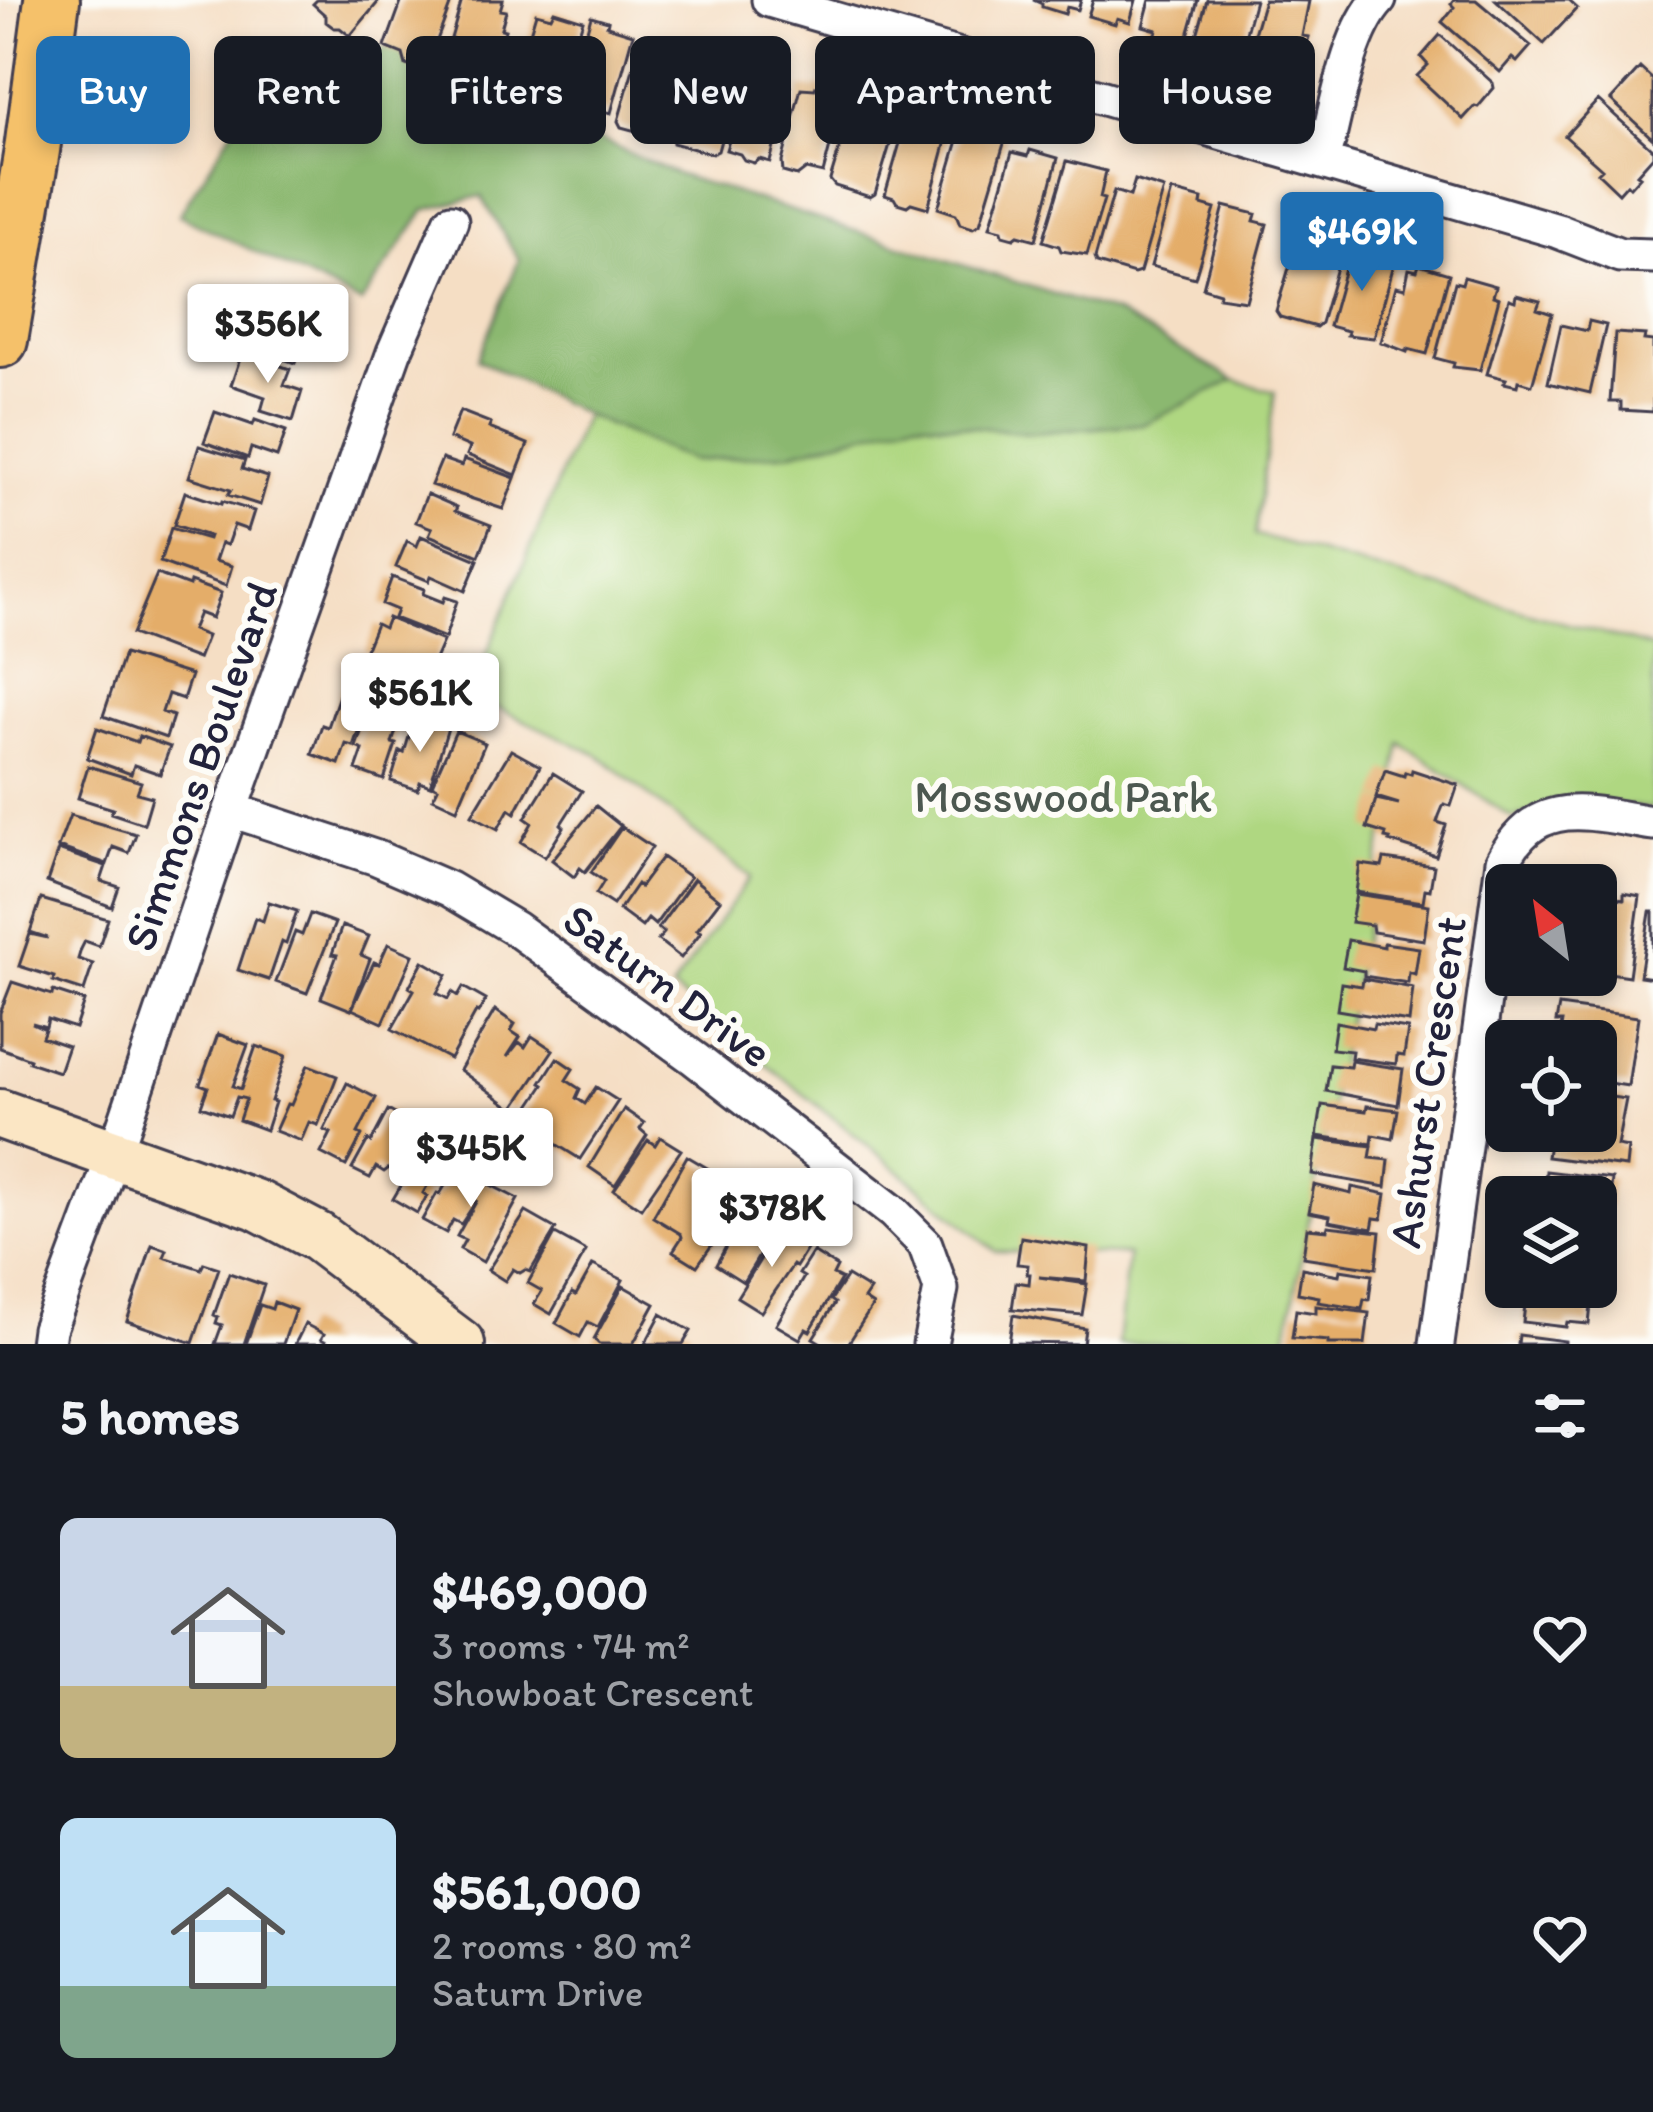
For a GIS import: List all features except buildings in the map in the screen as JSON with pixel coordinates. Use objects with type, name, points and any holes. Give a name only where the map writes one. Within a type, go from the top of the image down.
[{"type":"main road","points":[[0,340],[52,0]]},
{"type":"street","points":[[769,0],[1323,160],[1558,231],[1620,256],[1653,256]]},
{"type":"street","points":[[1323,160],[1356,35],[1378,0]]},
{"type":"street","name":"Simmons Boulevard","points":[[47,1344],[394,352],[451,221]]},
{"type":"street","name":"Saturn Drive","points":[[231,810],[377,858],[448,890],[515,929],[694,1059],[893,1212],[925,1244],[941,1289],[930,1344]]},
{"type":"street","name":"Ashurst Crescent","points":[[1437,1344],[1503,861],[1514,839],[1549,815],[1573,812],[1653,824]]},
{"type":"street","points":[[0,1114],[257,1205],[318,1237],[460,1344]]},
{"type":"green space","points":[[382,49],[406,55],[406,144],[606,143],[679,175],[1117,314],[1234,380],[1144,424],[1030,433],[914,420],[789,453],[693,461],[585,415],[478,359],[519,260],[481,196],[425,210],[361,303],[179,215],[224,144],[382,144]]},
{"type":"green space","name":"Mosswood Park","points":[[1234,380],[1275,392],[1255,535],[1653,648],[1653,809],[1582,800],[1512,818],[1401,743],[1285,1344],[1118,1344],[1128,1255],[995,1251],[672,989],[750,877],[600,756],[470,695],[585,415],[693,461],[789,453],[914,420],[1030,433],[1144,424]]}]
